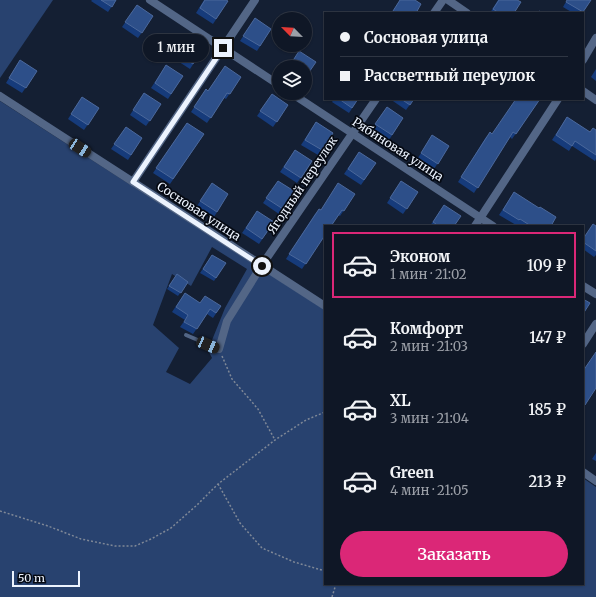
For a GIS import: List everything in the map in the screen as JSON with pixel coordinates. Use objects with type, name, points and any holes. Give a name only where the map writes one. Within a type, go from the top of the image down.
[{"type":"street","points":[[150,0],[272,80]]},
{"type":"street","points":[[133,182],[255,0]]},
{"type":"street","points":[[435,12],[443,0]]},
{"type":"street","points":[[448,0],[466,12]]},
{"type":"street","points":[[584,58],[596,38]]},
{"type":"street","points":[[584,92],[596,100]]},
{"type":"street","name":"Сосновая улица","points":[[0,96],[324,305]]},
{"type":"street","name":"Рябиновая улица","points":[[301,100],[491,225]]},
{"type":"street","name":"Ягодный переулок","points":[[219,349],[226,321],[375,100]]},
{"type":"street","points":[[476,225],[557,100]]},
{"type":"street","points":[[584,287],[596,294]]},
{"type":"street","points":[[584,342],[596,324]]},
{"type":"street","points":[[584,473],[596,481]]},
{"type":"lane","points":[[186,335],[219,349]]},
{"type":"path","points":[[219,349],[232,379],[258,409],[275,440]]},
{"type":"path","points":[[0,511],[48,526],[81,540],[115,546],[135,546],[152,539],[171,528],[218,484],[275,440],[306,420],[324,412]]},
{"type":"path","points":[[218,484],[240,522],[262,548],[294,562],[324,571]]},
{"type":"path","points":[[332,597],[336,585]]},
{"type":"shaded area","points":[[0,0],[53,0],[0,78]]},
{"type":"shaded area","points":[[0,101],[324,309],[324,585],[584,585],[584,479],[596,487],[596,597],[0,597]],"holes":[[[212,247],[247,269],[225,308],[208,350],[212,358],[190,384],[166,372],[179,348],[153,325],[172,274],[191,286]]]},
{"type":"building","points":[[101,0],[116,0],[112,7]]},
{"type":"building","points":[[205,0],[228,1],[216,19],[200,8]]},
{"type":"building","points":[[400,0],[415,0],[421,4],[417,12],[393,11]]},
{"type":"building","points":[[499,0],[517,0],[521,2],[515,12],[498,12],[493,9]]},
{"type":"building","points":[[567,0],[591,0],[583,12],[566,2]]},
{"type":"building","points":[[137,5],[153,16],[142,33],[125,22]]},
{"type":"building","points":[[255,18],[271,29],[260,46],[243,36]]},
{"type":"building","points":[[188,35],[205,46],[193,64],[177,53]]},
{"type":"building","points":[[298,52],[301,52],[316,62],[312,68],[312,60],[293,60]]},
{"type":"building","points":[[20,60],[37,71],[26,88],[9,78]]},
{"type":"building","points":[[166,65],[183,76],[171,94],[155,83]]},
{"type":"building","points":[[225,66],[241,77],[230,94],[227,93],[211,118],[194,107],[206,89],[208,91]]},
{"type":"building","points":[[144,93],[161,104],[150,121],[133,110]]},
{"type":"building","points":[[272,94],[272,100],[281,100],[288,105],[277,122],[260,111]]},
{"type":"building","points":[[82,97],[99,108],[88,125],[71,114]]},
{"type":"building","points":[[340,100],[357,100],[352,108]]},
{"type":"building","points":[[402,100],[413,100],[410,105]]},
{"type":"building","points":[[515,100],[539,100],[516,134],[513,132],[478,188],[461,177],[490,132],[492,134]]},
{"type":"building","points":[[387,107],[403,118],[392,135],[375,124]]},
{"type":"building","points":[[567,117],[590,132],[593,128],[596,130],[596,155],[575,141],[572,146],[556,135]]},
{"type":"building","points":[[316,122],[333,133],[322,150],[305,140]]},
{"type":"building","points":[[187,123],[204,134],[173,179],[156,168]]},
{"type":"building","points":[[126,127],[142,138],[131,155],[114,144]]},
{"type":"building","points":[[432,135],[449,146],[438,164],[421,153]]},
{"type":"building","points":[[295,150],[312,161],[301,178],[284,167]]},
{"type":"building","points":[[359,152],[376,163],[364,180],[348,169]]},
{"type":"building","points":[[278,181],[294,191],[283,209],[266,198]]},
{"type":"building","points":[[401,181],[418,192],[407,209],[390,198]]},
{"type":"building","points":[[212,183],[228,194],[217,212],[200,201]]},
{"type":"building","points":[[338,183],[355,194],[344,211],[342,210],[332,225],[324,225],[324,237],[306,264],[289,254],[319,209],[321,210]]},
{"type":"building","points":[[514,192],[556,217],[552,225],[529,225],[503,210]]},
{"type":"building","points":[[444,205],[461,216],[455,225],[436,225],[433,222]]},
{"type":"building","points":[[257,211],[274,222],[262,239],[246,228]]},
{"type":"building","points":[[593,224],[596,226],[596,251],[584,243],[584,238]]},
{"type":"building","points":[[212,255],[226,263],[216,278],[203,269]]},
{"type":"building","points":[[177,274],[188,282],[181,293],[169,286]]},
{"type":"building","points":[[185,293],[200,303],[205,296],[221,306],[216,313],[210,309],[197,329],[184,322],[188,315],[176,307]]},
{"type":"building","points":[[584,300],[590,303],[584,312]]},
{"type":"building","points":[[596,352],[596,388],[585,405],[584,404],[584,370]]},
{"type":"route","points":[[223,48],[133,182],[262,266]]}]
